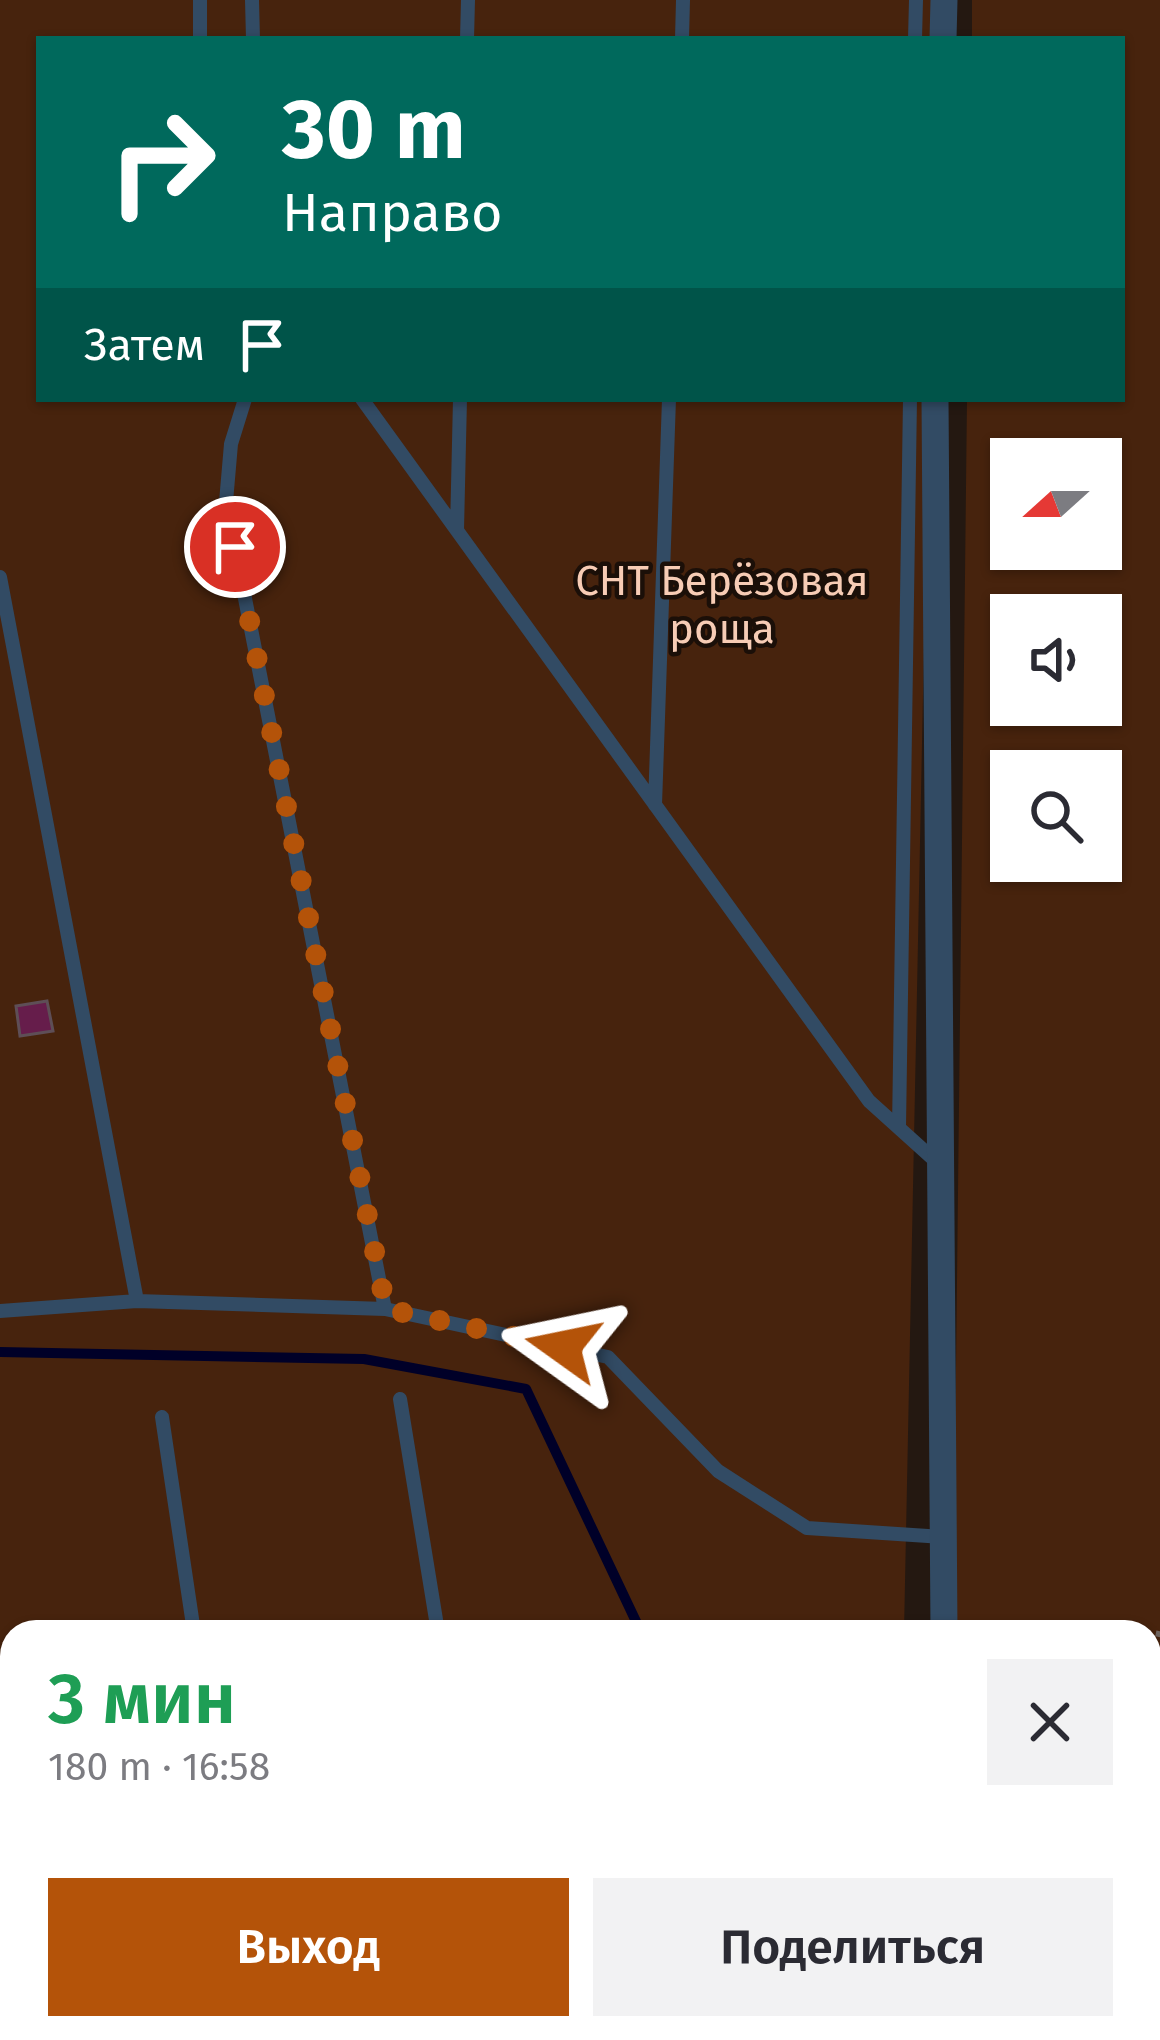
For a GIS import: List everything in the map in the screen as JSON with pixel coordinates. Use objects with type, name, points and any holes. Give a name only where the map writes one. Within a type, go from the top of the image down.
[{"type":"street","points":[[943,36],[944,0]]},
{"type":"street","points":[[934,402],[944,1620]]},
{"type":"lane","points":[[200,0],[200,36]]},
{"type":"lane","points":[[252,0],[253,36]]},
{"type":"lane","points":[[467,36],[468,0]]},
{"type":"lane","points":[[682,36],[683,0]]},
{"type":"lane","points":[[916,0],[916,36]]},
{"type":"lane","points":[[244,402],[232,444],[226,502],[386,1309]]},
{"type":"lane","points":[[364,402],[869,1101],[940,1165]]},
{"type":"lane","points":[[457,530],[460,402]]},
{"type":"lane","points":[[655,805],[669,402]]},
{"type":"lane","points":[[899,1128],[910,402]]},
{"type":"lane","points":[[0,577],[137,1301]]},
{"type":"lane","points":[[0,1310],[137,1301],[386,1309],[608,1357],[718,1471],[807,1528],[943,1538]]},
{"type":"lane","points":[[400,1400],[436,1620]]},
{"type":"lane","points":[[162,1417],[192,1620]]},
{"type":"green space","name":"СНТ Берёзовая роща","points":[[0,0],[935,0],[935,36],[36,36],[36,402],[929,402],[904,1620],[0,1620]]},
{"type":"green space","points":[[972,0],[1160,0],[1160,1620],[953,1620],[967,402],[1125,402],[1125,36],[972,36]]},
{"type":"building","points":[[47,1001],[53,1031],[20,1036],[16,1006]]},
{"type":"waterway","points":[[0,1352],[364,1359],[526,1389],[635,1620]]},
{"type":"route","points":[[235,547],[386,1309],[563,1347]]}]
